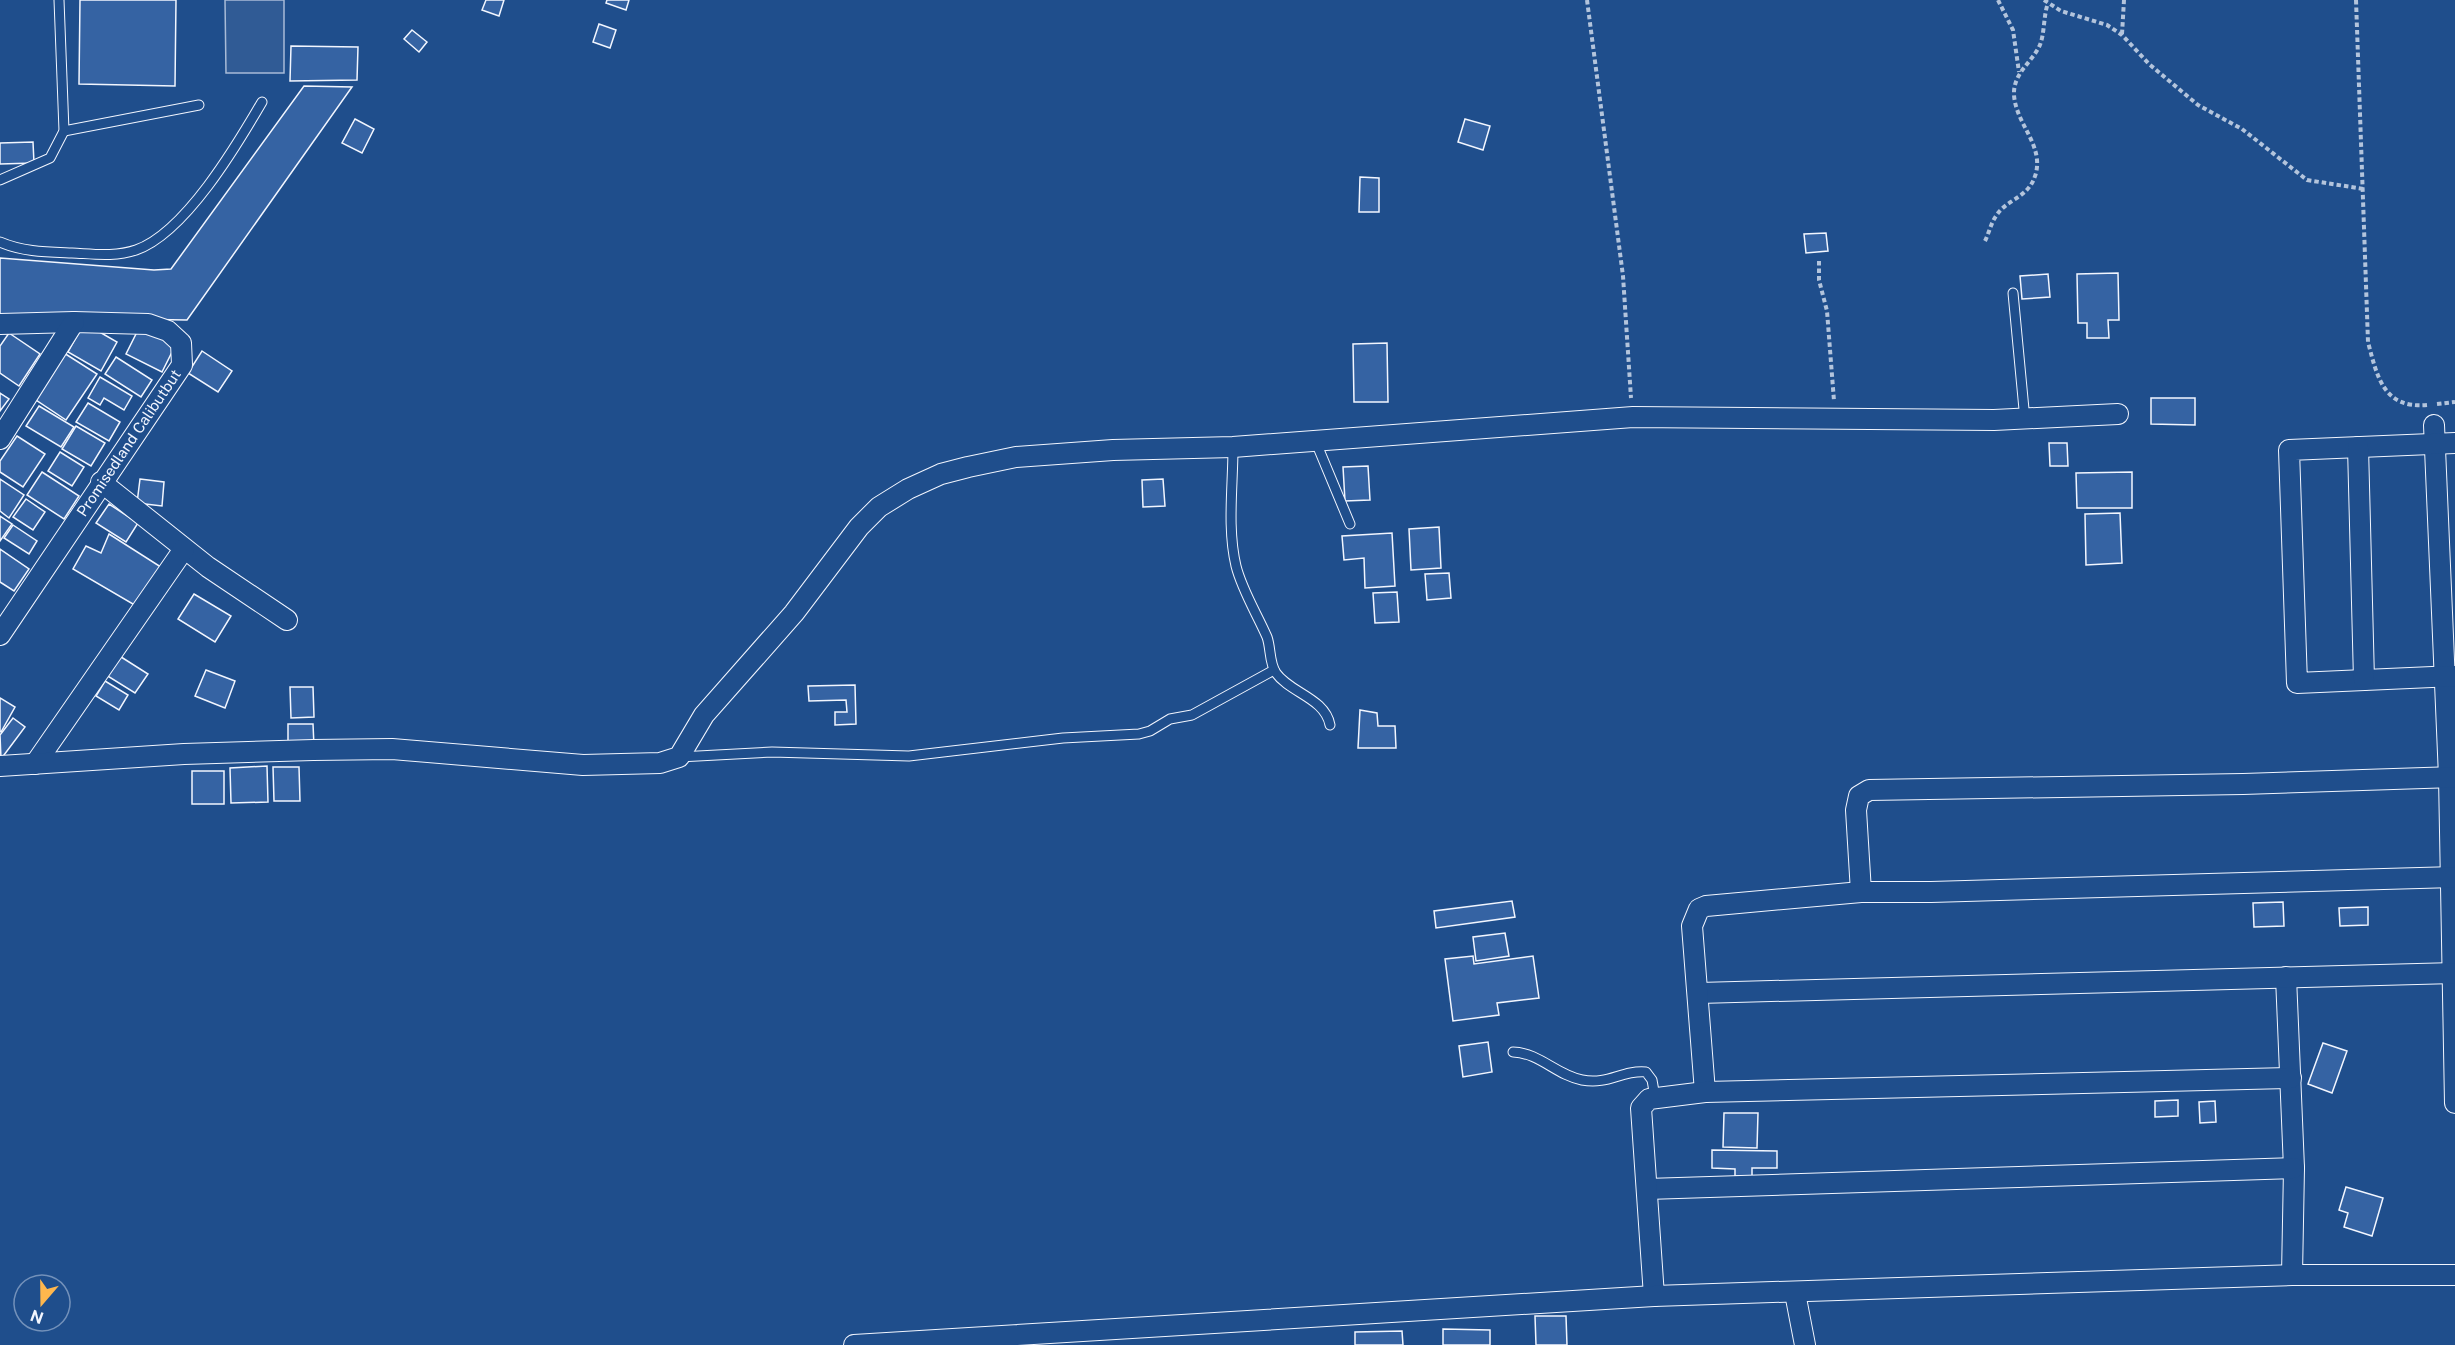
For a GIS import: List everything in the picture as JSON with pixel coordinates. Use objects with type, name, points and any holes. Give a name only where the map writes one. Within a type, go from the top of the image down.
[{"type":"street","points":[[0,439],[75,322]]},
{"type":"street","name":"Promisedland Calibutbut","points":[[0,324],[75,322],[148,324],[168,331],[181,343],[184,354],[182,365],[0,635]]},
{"type":"street","points":[[0,766],[184,754],[347,749],[468,754],[583,765],[660,763],[679,757],[704,715],[794,613],[859,527],[879,507],[908,489],[941,474],[1016,457],[1113,450],[1233,447],[1633,417],[2025,420],[2118,414]]},
{"type":"street","points":[[2434,434],[2450,676],[2455,1103]]},
{"type":"street","points":[[2450,676],[2297,683],[2289,450],[2358,447],[2434,434],[2455,443]]},
{"type":"street","points":[[2358,447],[2364,680]]},
{"type":"street","points":[[101,482],[184,549],[287,620]]},
{"type":"street","points":[[35,764],[184,549]]},
{"type":"street","points":[[1861,892],[1856,810],[1859,796],[1869,790],[2243,784],[2452,777]]},
{"type":"street","points":[[1706,1092],[1692,926],[1699,909],[1706,906],[1861,892],[2453,877]]},
{"type":"street","points":[[1699,993],[2454,973]]},
{"type":"street","points":[[2286,977],[2294,1168],[2292,1275]]},
{"type":"street","points":[[1654,1296],[1641,1108],[1649,1099],[1706,1092],[2291,1078]]},
{"type":"street","points":[[1647,1190],[2294,1168]]},
{"type":"street","points":[[855,1345],[1654,1296],[2292,1275],[2455,1275]]},
{"type":"street","points":[[1795,1293],[1805,1345]]},
{"type":"lane","points":[[0,180],[50,158],[64,131],[59,0]]},
{"type":"lane","points":[[0,242],[38,252],[114,255],[151,243],[169,229],[201,194],[235,149],[262,102]]},
{"type":"lane","points":[[64,131],[199,105]]},
{"type":"lane","points":[[2013,293],[2025,420]]},
{"type":"lane","points":[[1315,440],[1350,524]]},
{"type":"lane","points":[[1233,447],[1232,545],[1237,568],[1268,641],[1274,670],[1283,682],[1321,707],[1328,716],[1330,725]]},
{"type":"lane","points":[[679,757],[772,752],[909,756],[1063,738],[1139,734],[1150,731],[1170,719],[1191,715],[1230,696],[1274,670]]},
{"type":"lane","points":[[1513,1052],[1546,1061],[1560,1072],[1579,1080],[1602,1083],[1635,1071],[1646,1072],[1652,1080],[1655,1098]]},
{"type":"path","points":[[1587,0],[1623,276],[1633,417]]},
{"type":"path","points":[[1985,241],[1996,214],[2025,193],[2035,177],[2038,160],[2032,142],[2016,111],[2014,92],[2019,73],[2013,30],[1998,0]]},
{"type":"path","points":[[2122,35],[2124,0]]},
{"type":"path","points":[[2356,0],[2368,342],[2378,381],[2389,394],[2402,402],[2419,406],[2455,402]]},
{"type":"path","points":[[2019,73],[2039,47],[2047,1],[2061,11],[2108,25],[2122,35],[2149,64],[2198,105],[2242,129],[2307,180],[2364,189]]},
{"type":"path","points":[[1819,261],[1819,280],[1827,311],[1835,420]]},
{"type":"shaded area","points":[[225,0],[284,0],[284,73],[226,73]]},
{"type":"building","points":[[80,0],[176,0],[175,86],[79,84]]},
{"type":"building","points":[[486,0],[504,0],[499,16],[482,10]]},
{"type":"building","points":[[607,0],[629,0],[626,10],[606,3]]},
{"type":"building","points":[[599,24],[616,30],[610,48],[593,42]]},
{"type":"building","points":[[412,30],[427,42],[419,52],[404,39]]},
{"type":"building","points":[[291,46],[358,47],[357,80],[290,81]]},
{"type":"building","points":[[304,86],[352,87],[187,320],[0,317],[0,258],[154,270],[171,269]]},
{"type":"building","points":[[355,119],[374,129],[362,153],[342,143]]},
{"type":"building","points":[[1465,119],[1490,126],[1483,150],[1458,142]]},
{"type":"building","points":[[33,142],[34,163],[0,164],[0,143]]},
{"type":"building","points":[[1360,177],[1379,178],[1379,212],[1359,212]]},
{"type":"building","points":[[1826,233],[1828,251],[1806,253],[1804,234]]},
{"type":"building","points":[[2118,273],[2119,320],[2108,320],[2109,338],[2087,338],[2087,323],[2078,323],[2077,274]]},
{"type":"building","points":[[2048,274],[2050,297],[2022,299],[2020,276]]},
{"type":"building","points":[[84,323],[117,342],[101,371],[68,352]]},
{"type":"building","points":[[140,326],[176,344],[162,372],[126,354]]},
{"type":"building","points":[[9,333],[40,354],[19,386],[0,373],[0,346]]},
{"type":"building","points":[[1387,343],[1388,402],[1354,402],[1353,344]]},
{"type":"building","points":[[202,351],[232,371],[218,392],[188,373]]},
{"type":"building","points":[[64,353],[97,374],[66,420],[33,398]]},
{"type":"building","points":[[116,357],[152,380],[141,397],[105,374]]},
{"type":"building","points":[[100,377],[132,396],[124,410],[104,398],[100,405],[88,398]]},
{"type":"building","points":[[0,393],[9,399],[0,411]]},
{"type":"building","points":[[2151,398],[2195,398],[2195,425],[2151,424]]},
{"type":"building","points":[[88,403],[120,422],[109,441],[76,422]]},
{"type":"building","points":[[39,406],[74,427],[61,447],[26,426]]},
{"type":"building","points":[[76,426],[105,443],[91,466],[62,449]]},
{"type":"building","points":[[17,436],[45,454],[23,487],[0,472],[0,461]]},
{"type":"building","points":[[2049,443],[2067,443],[2068,466],[2050,466]]},
{"type":"building","points":[[60,452],[84,467],[72,486],[48,471]]},
{"type":"building","points":[[1368,466],[1370,500],[1345,501],[1343,467]]},
{"type":"building","points":[[42,472],[79,496],[64,519],[27,495]]},
{"type":"building","points":[[2132,472],[2132,508],[2077,508],[2076,473]]},
{"type":"building","points":[[0,479],[24,495],[9,518],[0,511]]},
{"type":"building","points":[[140,479],[164,482],[162,506],[137,503]]},
{"type":"building","points":[[1163,479],[1165,506],[1143,507],[1142,480]]},
{"type":"building","points":[[26,499],[45,512],[33,530],[13,517]]},
{"type":"building","points":[[109,504],[138,523],[126,542],[96,523]]},
{"type":"building","points":[[2120,513],[2122,563],[2086,565],[2085,514]]},
{"type":"building","points":[[0,516],[12,524],[0,541]]},
{"type":"building","points":[[13,525],[37,541],[29,554],[4,538]]},
{"type":"building","points":[[1439,527],[1441,568],[1411,570],[1409,529]]},
{"type":"building","points":[[1392,533],[1395,586],[1365,588],[1364,558],[1344,560],[1342,536]]},
{"type":"building","points":[[109,534],[164,569],[138,607],[73,569],[86,546],[101,553]]},
{"type":"building","points":[[0,549],[29,569],[14,591],[0,582]]},
{"type":"building","points":[[1449,573],[1451,598],[1427,600],[1425,574]]},
{"type":"building","points":[[1397,592],[1399,622],[1375,623],[1373,593]]},
{"type":"building","points":[[194,594],[231,616],[215,642],[178,619]]},
{"type":"building","points":[[118,655],[148,674],[135,693],[106,675]]},
{"type":"building","points":[[206,670],[235,681],[225,708],[195,696]]},
{"type":"building","points":[[105,681],[128,695],[119,710],[96,696]]},
{"type":"building","points":[[855,685],[856,724],[835,725],[835,712],[847,712],[846,700],[809,701],[808,686]]},
{"type":"building","points":[[290,687],[313,687],[314,717],[291,718]]},
{"type":"building","points":[[0,698],[15,707],[1,732],[0,731]]},
{"type":"building","points":[[1360,710],[1377,713],[1378,726],[1395,726],[1396,748],[1358,748]]},
{"type":"building","points":[[13,718],[25,727],[1,759],[0,735]]},
{"type":"building","points":[[288,724],[313,724],[314,746],[288,746]]},
{"type":"building","points":[[267,766],[268,802],[231,803],[230,768]]},
{"type":"building","points":[[273,767],[299,767],[300,801],[274,801]]},
{"type":"building","points":[[192,771],[224,771],[224,804],[192,804]]},
{"type":"building","points":[[1512,901],[1515,917],[1436,928],[1434,911]]},
{"type":"building","points":[[2283,902],[2284,926],[2254,927],[2253,903]]},
{"type":"building","points":[[2368,907],[2368,925],[2340,926],[2339,908]]},
{"type":"building","points":[[1505,933],[1509,956],[1476,961],[1473,937]]},
{"type":"building","points":[[1473,956],[1474,964],[1533,956],[1539,998],[1497,1003],[1499,1015],[1453,1021],[1445,959]]},
{"type":"building","points":[[1488,1042],[1492,1072],[1463,1077],[1459,1046]]},
{"type":"building","points":[[2323,1043],[2347,1051],[2332,1093],[2308,1084]]},
{"type":"building","points":[[2178,1100],[2178,1116],[2155,1117],[2155,1101]]},
{"type":"building","points":[[2215,1101],[2216,1122],[2200,1123],[2199,1102]]},
{"type":"building","points":[[1724,1113],[1758,1113],[1757,1148],[1723,1147]]},
{"type":"building","points":[[1712,1150],[1777,1151],[1777,1168],[1752,1168],[1752,1176],[1735,1176],[1735,1169],[1712,1168]]},
{"type":"building","points":[[2346,1187],[2383,1198],[2372,1236],[2344,1227],[2348,1213],[2339,1210]]},
{"type":"building","points":[[1535,1316],[1566,1316],[1567,1345],[1536,1345]]},
{"type":"building","points":[[1443,1329],[1490,1330],[1490,1345],[1443,1345]]},
{"type":"building","points":[[1402,1331],[1403,1345],[1355,1345],[1355,1332]]}]
